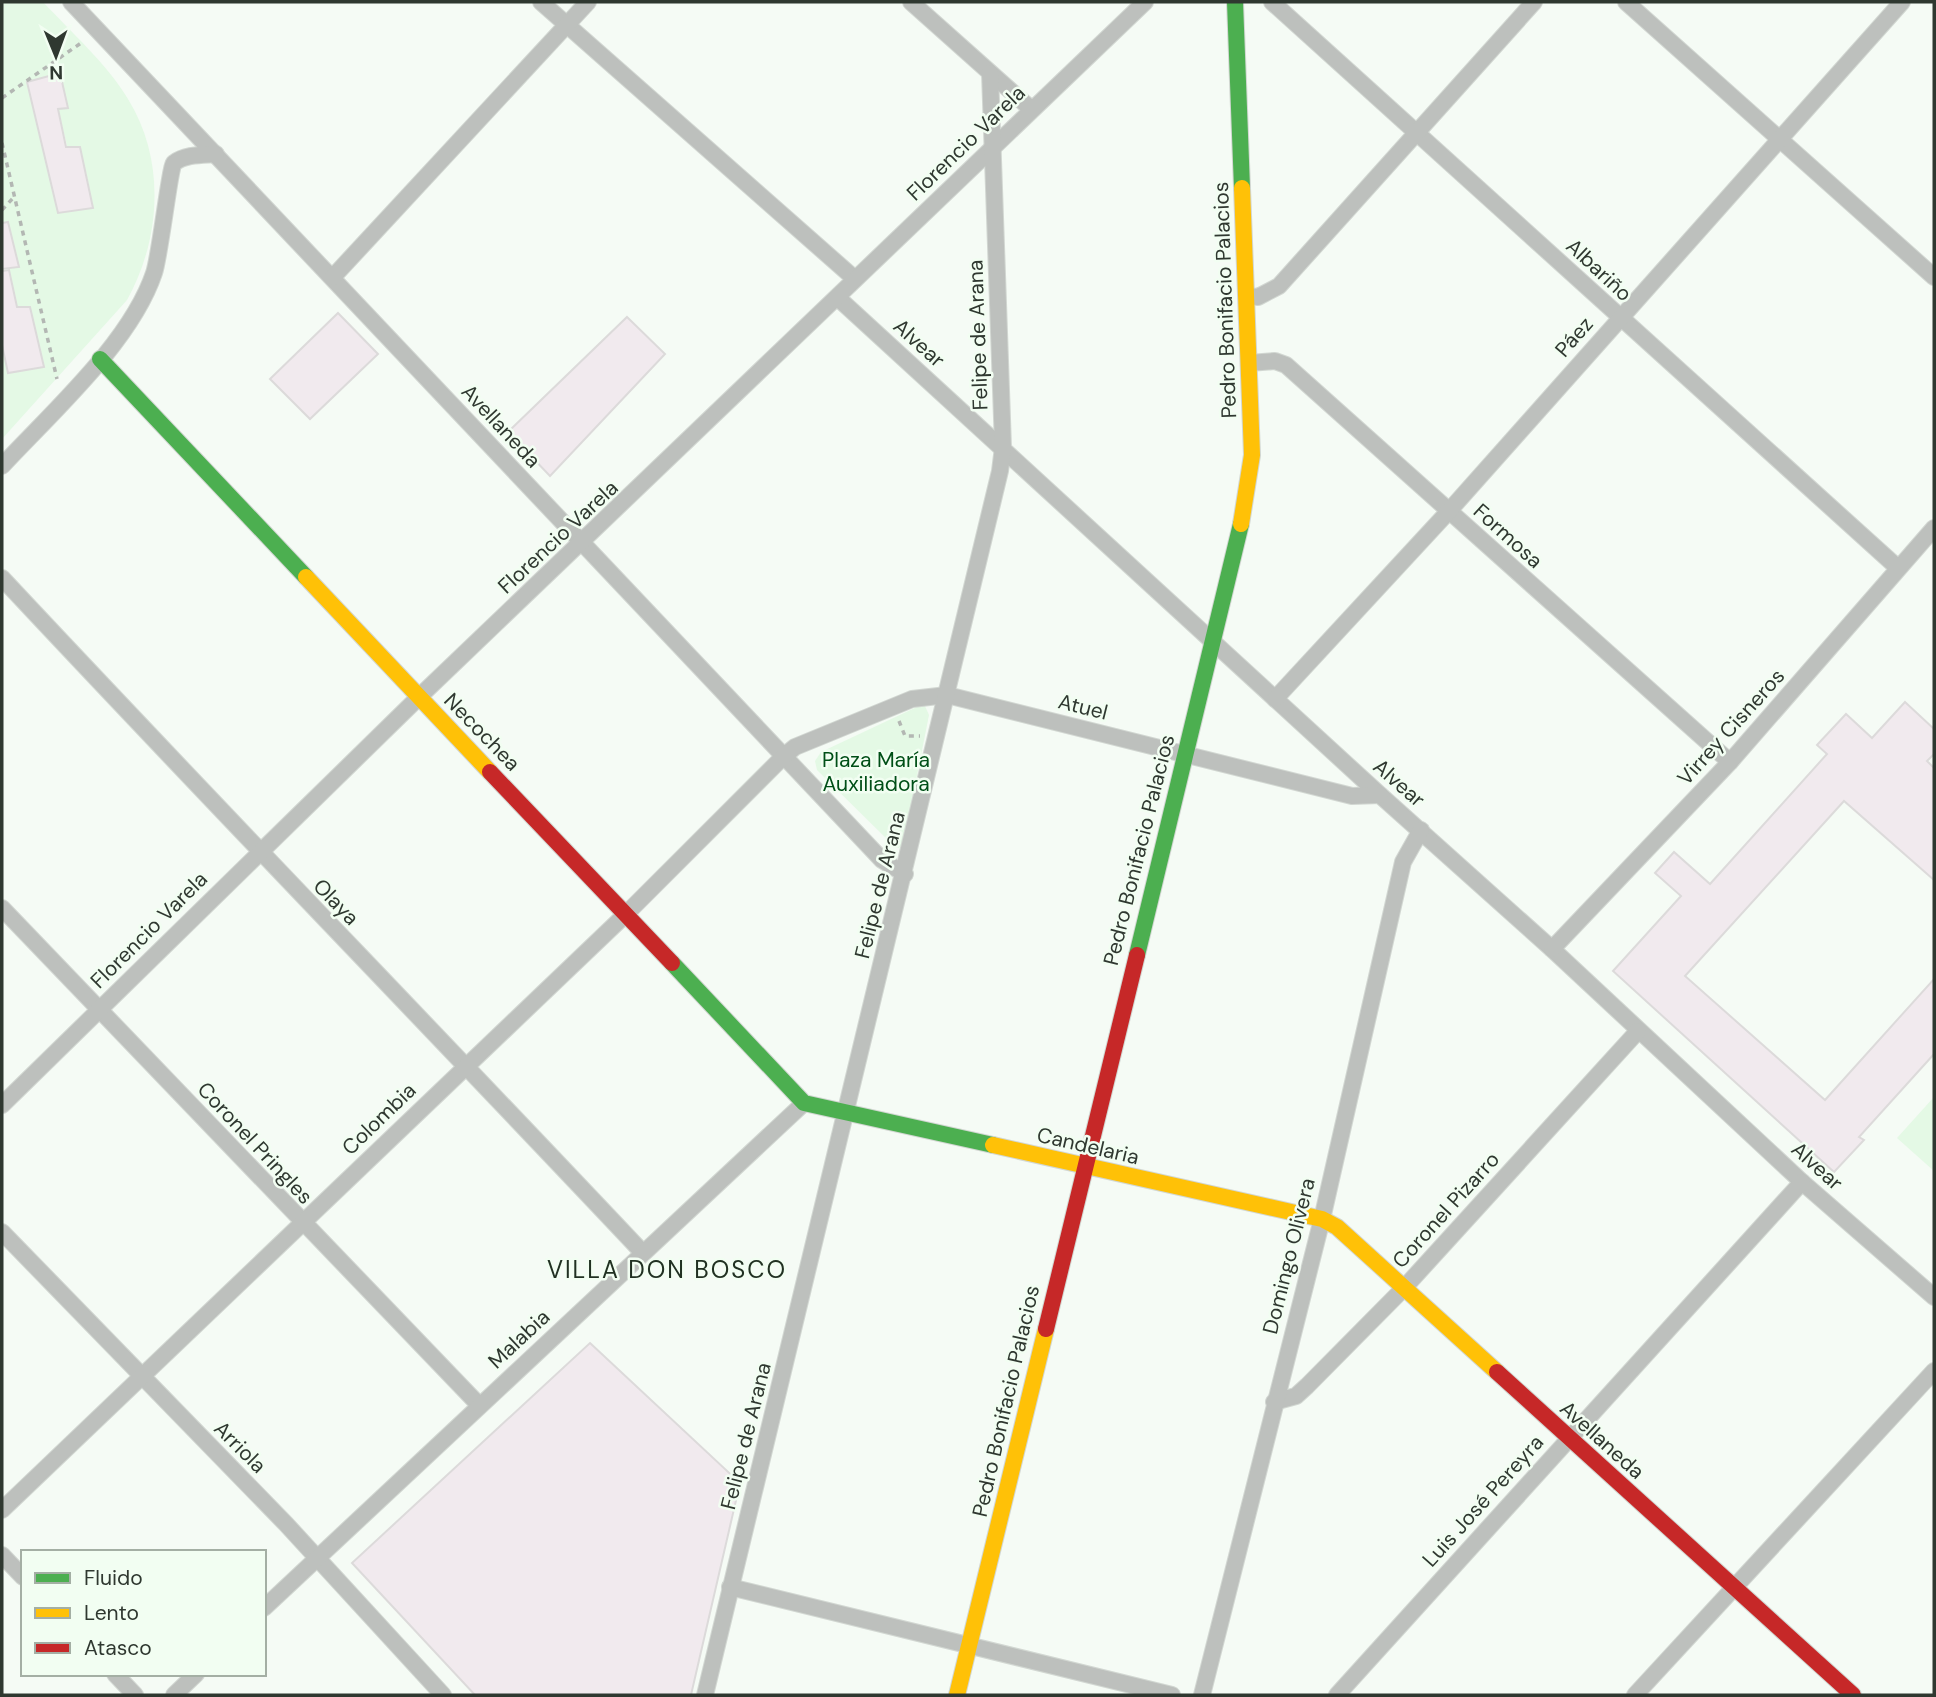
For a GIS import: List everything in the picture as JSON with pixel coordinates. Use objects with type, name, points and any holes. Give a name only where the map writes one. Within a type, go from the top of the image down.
[{"type":"street","name":"Avellaneda","points":[[71,2],[883,860],[905,874]]},
{"type":"street","points":[[541,2],[855,279]]},
{"type":"street","points":[[333,277],[588,2]]},
{"type":"street","points":[[911,2],[1031,109]]},
{"type":"street","name":"Florencio Varela","points":[[2,1105],[419,696],[1145,2]]},
{"type":"street","name":"Pedro Bonifacio Palacios","points":[[957,1695],[1083,1167],[1247,501],[1252,454],[1235,2]]},
{"type":"street","name":"Albariño","points":[[1272,2],[1898,568]]},
{"type":"street","points":[[1247,296],[1258,298],[1279,286],[1534,2]]},
{"type":"street","points":[[1626,2],[1777,140],[1934,277]]},
{"type":"street","name":"Páez","points":[[1275,699],[1449,511],[1902,2]]},
{"type":"street","name":"Felipe de Arana","points":[[705,1695],[905,874],[1003,447],[990,73]]},
{"type":"street","points":[[2,466],[100,359],[135,316],[155,272],[167,213],[170,170],[173,163],[186,157],[216,154]]},
{"type":"street","name":"Alvear","points":[[838,298],[1380,795],[1552,948],[1802,1182],[1934,1297]]},
{"type":"street","name":"Necochea","points":[[100,359],[804,1103]]},
{"type":"street","name":"Formosa","points":[[1249,363],[1275,361],[1286,365],[1730,762]]},
{"type":"street","name":"Virrey Cisneros","points":[[1552,948],[1730,762],[1934,528]]},
{"type":"street","name":"Olaya","points":[[2,578],[258,852],[466,1066],[643,1254]]},
{"type":"street","name":"Atuel","points":[[784,756],[795,747],[912,699],[947,695],[1352,796],[1380,795]]},
{"type":"street","name":"Colombia","points":[[2,1510],[626,914],[784,756]]},
{"type":"street","name":"Domingo Olivera","points":[[1202,1695],[1322,1219],[1403,862],[1421,830]]},
{"type":"street","name":"Coronel Pringles","points":[[2,908],[301,1223],[479,1405]]},
{"type":"street","name":"Coronel Pizarro","points":[[1274,1402],[1302,1391],[1404,1288],[1638,1031]]},
{"type":"street","points":[[804,1103],[847,1111]]},
{"type":"street","name":"Malabia","points":[[266,1606],[804,1103]]},
{"type":"street","name":"Candelaria","points":[[847,1111],[1083,1167],[1322,1219]]},
{"type":"street","name":"Luis José Pereyra","points":[[1337,1695],[1802,1182]]},
{"type":"street","name":"Avellaneda","points":[[1322,1219],[1337,1227],[1853,1695]]},
{"type":"street","name":"Arriola","points":[[2,1232],[317,1558],[443,1695]]},
{"type":"street","points":[[1635,1695],[1934,1371]]},
{"type":"street","points":[[2,1555],[21,1575]]},
{"type":"street","points":[[730,1587],[1172,1695]]},
{"type":"street","points":[[117,1676],[135,1695]]},
{"type":"street","points":[[174,1695],[194,1676]]},
{"type":"path","points":[[2,98],[81,43]]},
{"type":"path","points":[[2,143],[57,379]]},
{"type":"path","points":[[2,210],[14,197]]},
{"type":"path","points":[[897,716],[905,736],[925,737]]},
{"type":"green space","points":[[2,2],[43,2],[110,73],[140,123],[149,148],[153,173],[152,226],[147,251],[127,300],[2,439],[2,345],[8,373],[44,367],[36,332],[24,334],[32,319],[30,307],[17,307],[8,269],[19,267],[11,234],[2,235]],"holes":[[[60,73],[68,107],[58,109],[74,174],[86,172],[93,207],[58,213],[28,82]]]},
{"type":"green space","name":"Plaza María Auxiliadora","points":[[921,705],[925,706],[929,715],[904,841],[896,848],[817,770],[815,761],[821,752]]},
{"type":"green space","points":[[1934,1097],[1934,1171],[1897,1138]]},
{"type":"building","points":[[60,73],[68,108],[58,109],[66,147],[80,147],[93,208],[58,213],[27,82]]},
{"type":"building","points":[[8,222],[19,267],[2,269],[2,223]]},
{"type":"building","points":[[9,270],[17,307],[30,307],[44,367],[8,373],[2,345],[2,271]]},
{"type":"building","points":[[338,313],[378,354],[310,419],[270,379]]},
{"type":"building","points":[[627,317],[665,354],[550,476],[508,432]]},
{"type":"building","points":[[1905,702],[1934,729],[1934,754],[1927,761],[1934,768],[1934,880],[1844,801],[1685,976],[1825,1100],[1934,979],[1934,1054],[1859,1137],[1864,1140],[1834,1172],[1613,971],[1681,896],[1655,873],[1674,852],[1710,884],[1827,754],[1817,745],[1846,714],[1872,738]]},
{"type":"building","points":[[590,1343],[740,1483],[691,1695],[475,1695],[352,1563]]},
{"type":"traffic: fast","points":[[1235,2],[1242,188]]},
{"type":"traffic: fast","points":[[100,359],[306,577]]},
{"type":"traffic: fast","points":[[1137,955],[1241,524]]},
{"type":"traffic: fast","points":[[672,963],[804,1103],[993,1145]]},
{"type":"traffic: slow","points":[[1241,524],[1252,455],[1242,188]]},
{"type":"traffic: slow","points":[[306,577],[490,772]]},
{"type":"traffic: slow","points":[[993,1145],[1322,1219],[1337,1227],[1497,1372]]},
{"type":"traffic: slow","points":[[957,1695],[1046,1329]]},
{"type":"traffic: jam","points":[[490,772],[672,963]]},
{"type":"traffic: jam","points":[[1046,1329],[1137,955]]},
{"type":"traffic: jam","points":[[1497,1372],[1853,1695]]},
{"type":"district","name":"VILLA DON BOSCO","points":[[667,1269]]}]
